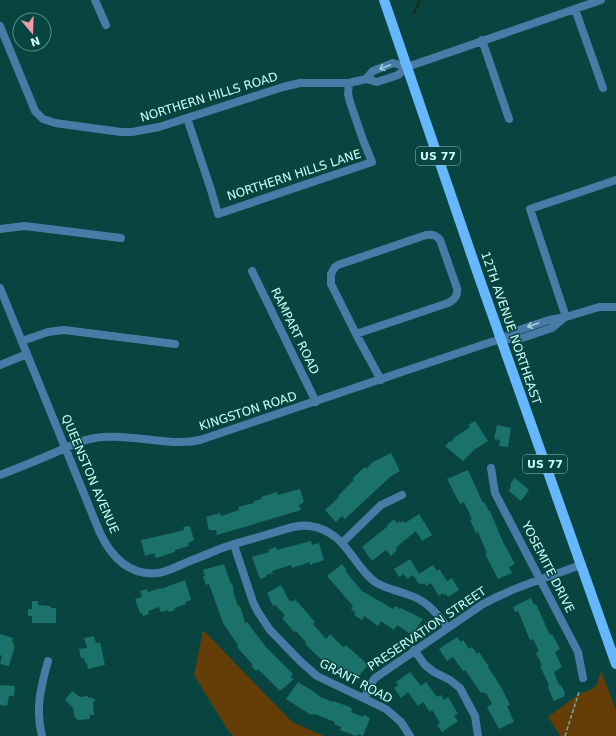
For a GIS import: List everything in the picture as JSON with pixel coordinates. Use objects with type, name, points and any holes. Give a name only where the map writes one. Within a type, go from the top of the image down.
[{"type":"main road","name":"12TH AVENUE NORTHEAST","points":[[384,0],[501,339],[616,664]]},
{"type":"street","points":[[95,0],[106,25]]},
{"type":"street","points":[[407,67],[601,0]]},
{"type":"street","points":[[575,9],[603,88]]},
{"type":"street","name":"NORTHERN HILLS ROAD","points":[[0,26],[35,111],[43,119],[65,126],[132,132],[159,128],[267,91],[292,84],[349,83],[366,80],[376,82],[398,75],[407,67]]},
{"type":"street","points":[[482,40],[509,119]]},
{"type":"street","name":"NORTHERN HILLS ROAD","points":[[366,80],[373,71],[392,63],[407,67]]},
{"type":"street","name":"NORTHERN HILLS LANE","points":[[187,118],[218,214],[372,162],[350,102],[348,94],[349,83]]},
{"type":"street","points":[[616,180],[530,209],[566,317],[599,308],[616,307]]},
{"type":"street","points":[[0,229],[25,226],[121,238]]},
{"type":"street","points":[[356,334],[448,303],[455,299],[457,295],[457,288],[438,236],[432,234],[426,235],[335,268],[331,274],[331,284],[356,334],[380,380]]},
{"type":"street","name":"RAMPART ROAD","points":[[252,271],[316,402]]},
{"type":"street","name":"QUEENSTON AVENUE","points":[[0,288],[104,542],[114,556],[132,569],[141,572],[158,573],[234,544],[300,526],[310,526],[318,528],[336,537],[375,582],[420,600],[436,612],[447,627]]},
{"type":"street","name":"KINGSTON ROAD","points":[[0,475],[89,439],[110,436],[167,442],[188,442],[214,436],[501,339],[519,339],[552,328],[566,317]]},
{"type":"street","points":[[22,341],[48,332],[64,330],[175,344]]},
{"type":"street","points":[[0,365],[27,354]]},
{"type":"street","name":"YOSEMITE DRIVE","points":[[491,468],[495,492],[578,652],[582,678]]},
{"type":"street","points":[[342,543],[381,505],[402,495]]},
{"type":"street","name":"GRANT ROAD","points":[[234,544],[253,602],[270,630],[300,662],[317,676],[376,704],[393,714],[401,722],[410,736]]},
{"type":"street","name":"PRESERVATION STREET","points":[[365,699],[368,688],[375,678],[447,627],[483,604],[499,595],[581,565]]},
{"type":"street","points":[[414,650],[425,665],[460,688],[475,716],[478,736]]},
{"type":"street","points":[[42,736],[38,720],[39,703],[42,681],[48,661]]},
{"type":"path","points":[[565,736],[579,692]]},
{"type":"shaded area","points":[[203,630],[292,722],[324,736],[234,736],[229,732],[194,675]]},
{"type":"shaded area","points":[[601,671],[616,710],[616,736],[560,736],[548,717],[579,694],[592,689],[597,684]]},
{"type":"building","points":[[475,421],[488,441],[474,450],[463,461],[445,446],[470,427],[468,425]]},
{"type":"building","points":[[497,425],[511,428],[508,447],[499,446],[500,440],[494,439]]},
{"type":"building","points":[[391,453],[400,471],[390,477],[345,519],[342,516],[336,522],[325,510],[338,498],[339,495],[354,480],[352,479],[358,473],[365,467],[366,469],[373,462]]},
{"type":"building","points":[[468,470],[483,503],[484,502],[490,511],[503,542],[515,564],[509,567],[512,573],[498,579],[485,554],[487,553],[478,532],[476,533],[470,520],[472,519],[464,502],[460,504],[447,479]]},
{"type":"building","points":[[515,478],[529,490],[521,501],[509,491],[510,484]]},
{"type":"building","points":[[300,489],[304,502],[299,505],[301,510],[217,535],[216,530],[209,530],[206,517],[220,513],[221,516],[239,510],[238,507],[254,503],[254,501],[262,499],[261,497],[277,492],[278,495]]},
{"type":"building","points":[[419,514],[432,535],[422,541],[416,531],[396,548],[397,550],[391,556],[386,550],[372,561],[362,547],[388,526],[387,525],[394,519],[397,523],[399,521],[400,523],[403,521],[405,523]]},
{"type":"building","points":[[190,526],[194,540],[188,543],[189,546],[156,558],[154,553],[145,556],[141,540],[184,530],[183,527]]},
{"type":"building","points":[[311,541],[312,545],[319,543],[324,560],[310,565],[310,562],[292,568],[291,565],[272,571],[273,573],[260,579],[252,557],[269,552],[268,550],[276,547],[277,550]]},
{"type":"building","points":[[410,559],[419,574],[433,565],[437,571],[439,569],[447,581],[452,578],[459,590],[448,597],[443,593],[439,596],[431,583],[426,586],[424,583],[422,585],[421,583],[419,584],[413,575],[407,579],[404,574],[399,577],[394,569]]},
{"type":"building","points":[[224,564],[245,623],[247,622],[265,646],[293,674],[290,677],[294,679],[280,691],[258,669],[256,671],[251,666],[253,665],[237,647],[238,645],[223,623],[209,584],[206,585],[203,577],[205,576],[203,570]]},
{"type":"building","points":[[342,564],[346,569],[346,572],[362,591],[393,609],[395,606],[400,609],[401,608],[423,619],[412,635],[397,625],[394,630],[381,621],[378,626],[364,616],[362,620],[354,615],[356,613],[351,609],[353,606],[327,576]]},
{"type":"building","points":[[185,580],[191,600],[185,602],[186,604],[174,608],[175,610],[169,612],[168,610],[161,612],[159,607],[148,611],[149,614],[143,616],[142,613],[140,613],[135,599],[142,597],[140,591],[147,589],[148,592],[161,589]]},
{"type":"building","points":[[281,585],[290,602],[292,600],[293,602],[295,599],[315,622],[313,624],[326,639],[330,634],[342,646],[344,647],[346,645],[368,665],[358,677],[352,674],[351,675],[343,669],[340,671],[326,658],[323,661],[305,644],[306,642],[296,631],[294,632],[282,618],[285,615],[275,605],[273,606],[267,593]]},
{"type":"building","points":[[531,598],[534,605],[536,604],[550,635],[552,634],[560,649],[555,652],[562,667],[554,672],[558,683],[565,693],[565,696],[554,701],[548,688],[549,685],[540,666],[542,665],[536,653],[539,651],[533,639],[530,640],[518,611],[515,612],[513,607]]},
{"type":"building","points":[[32,601],[38,601],[38,605],[56,608],[56,623],[32,623],[32,616],[28,616],[28,609],[32,609]]},
{"type":"building","points":[[0,634],[13,638],[12,642],[14,642],[13,645],[15,646],[9,666],[0,664],[2,656],[0,655]]},
{"type":"building","points":[[94,636],[96,643],[100,642],[105,665],[88,669],[84,658],[81,658],[79,649],[87,648],[84,638]]},
{"type":"building","points":[[457,637],[461,642],[463,640],[469,649],[472,647],[477,654],[479,652],[501,687],[510,705],[507,706],[514,722],[499,729],[487,707],[492,704],[486,693],[481,693],[465,670],[463,671],[453,657],[447,661],[439,649]]},
{"type":"building","points":[[410,672],[421,686],[426,682],[437,697],[441,695],[444,700],[448,697],[458,714],[454,716],[458,721],[442,732],[437,725],[440,723],[432,710],[430,712],[423,702],[418,706],[408,692],[401,698],[394,688],[398,685],[396,682]]},
{"type":"building","points":[[298,682],[319,695],[318,696],[350,707],[352,709],[351,712],[370,718],[363,736],[358,734],[356,736],[340,730],[341,727],[334,724],[335,722],[315,714],[311,715],[286,699]]},
{"type":"building","points":[[0,685],[15,686],[14,696],[9,696],[7,706],[0,705]]},
{"type":"building","points":[[72,691],[80,697],[88,696],[88,698],[91,697],[96,700],[93,702],[94,715],[90,715],[90,719],[77,720],[77,718],[75,718],[73,708],[65,700]]},
{"type":"waterway","points":[[414,13],[420,0]]}]
